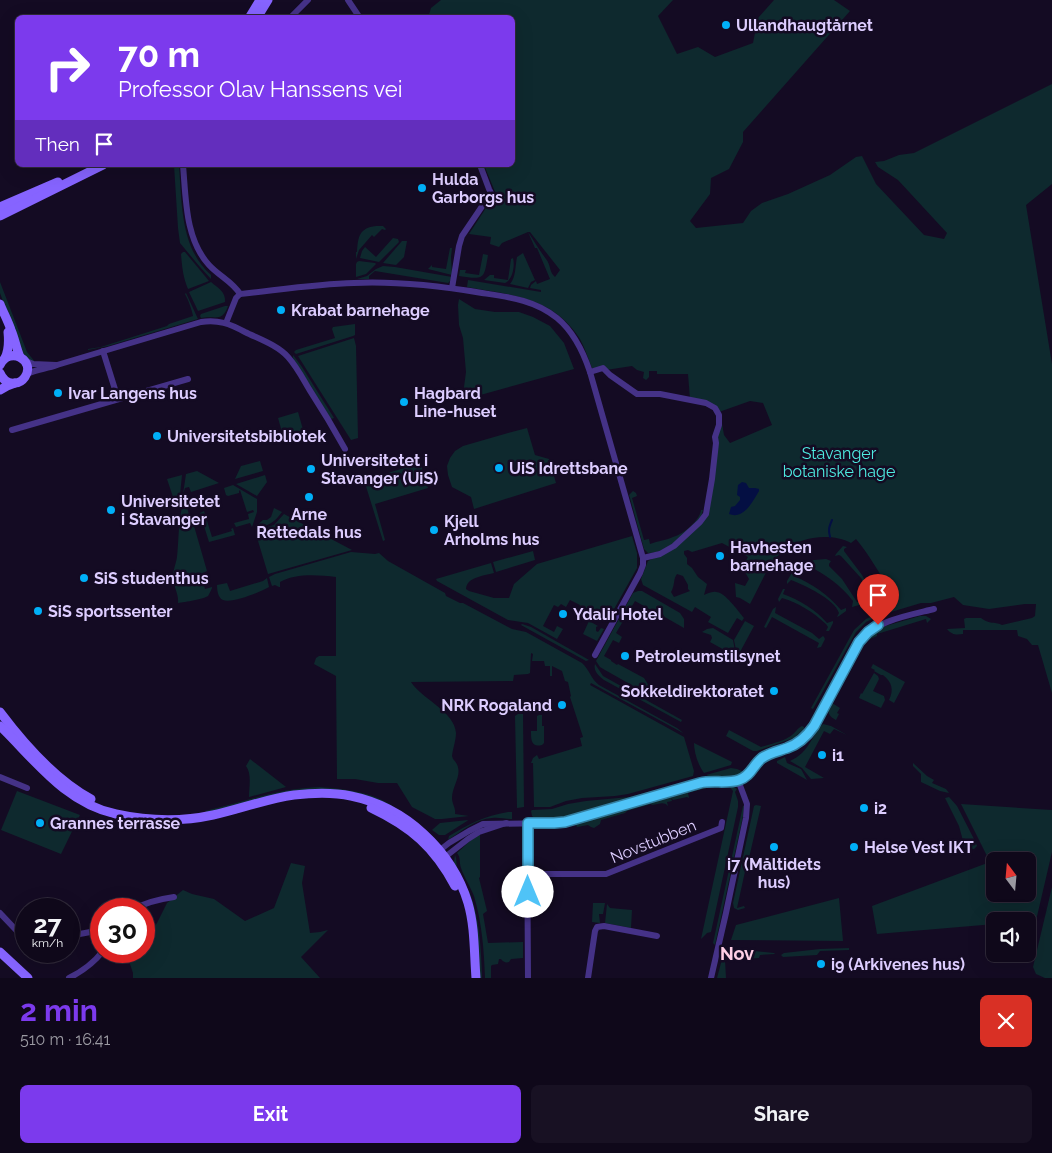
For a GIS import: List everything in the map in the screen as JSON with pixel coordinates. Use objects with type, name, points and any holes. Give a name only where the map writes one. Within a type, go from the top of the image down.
[{"type":"main road","points":[[251,15],[260,0]]},
{"type":"main road","points":[[259,15],[268,0]]},
{"type":"main road","points":[[0,207],[88,167]]},
{"type":"main road","points":[[0,216],[99,167]]},
{"type":"main road","points":[[0,304],[7,322],[9,343],[8,352],[2,361]]},
{"type":"main road","points":[[0,390],[22,380],[27,374],[27,367],[17,351],[11,327],[7,322]]},
{"type":"main road","points":[[2,361],[12,355],[22,358]]},
{"type":"main road","points":[[0,376],[7,382],[15,383]]},
{"type":"main road","points":[[0,712],[18,736],[70,786],[93,800],[131,816]]},
{"type":"main road","points":[[0,726],[67,792],[84,802],[116,814],[159,820],[190,819],[215,815],[293,795],[318,794],[351,800],[389,816],[441,855],[456,882],[468,905],[475,944],[476,977]]},
{"type":"main road","points":[[0,952],[28,978]]},
{"type":"street","points":[[293,15],[308,0]]},
{"type":"street","points":[[348,0],[358,15]]},
{"type":"street","points":[[183,167],[193,239],[207,264],[218,275],[235,286],[240,294]]},
{"type":"street","points":[[452,288],[462,236],[485,202],[493,197],[481,167]]},
{"type":"street","points":[[226,323],[236,298],[240,294],[355,283],[402,283],[452,288],[520,299],[546,310],[558,319],[579,344],[584,355],[643,558],[640,573],[595,655]]},
{"type":"street","points":[[27,374],[201,322],[214,320],[226,323],[269,344],[288,357],[345,449]]},
{"type":"street","points":[[103,352],[118,399]]},
{"type":"street","points":[[22,358],[33,364],[57,365]]},
{"type":"street","points":[[590,372],[603,368],[637,394],[660,394],[706,403],[715,408],[719,415],[720,425],[715,437],[712,479],[706,514],[674,546],[660,554],[643,558]]},
{"type":"street","points":[[12,430],[188,379]]},
{"type":"street","points":[[441,855],[479,832],[506,823],[565,822],[700,783],[710,781],[732,782],[738,780],[751,772],[762,758],[793,746],[806,736],[814,726],[859,642],[868,632],[882,624],[934,609]]},
{"type":"street","points":[[0,777],[27,788]]},
{"type":"street","points":[[711,978],[746,818],[747,804],[738,780]]},
{"type":"street","name":"Novstubben","points":[[528,874],[606,874],[718,830],[721,828],[722,822]]},
{"type":"street","points":[[528,823],[528,978]]},
{"type":"street","points":[[155,901],[174,897]]},
{"type":"street","points":[[0,914],[15,929]]},
{"type":"street","points":[[588,978],[595,930],[598,927],[604,926],[657,936]]},
{"type":"street","points":[[68,978],[82,972],[92,963]]},
{"type":"green space","name":"Stavanger botaniske hage","points":[[441,0],[673,0],[658,16],[677,54],[698,47],[715,57],[753,43],[758,18],[774,0],[834,0],[850,11],[743,132],[743,142],[729,169],[711,178],[710,194],[690,221],[696,228],[743,223],[751,211],[762,203],[788,194],[830,175],[856,157],[862,156],[876,184],[924,235],[944,239],[947,233],[898,180],[878,167],[875,162],[914,153],[1052,84],[1052,184],[1026,205],[1052,364],[1052,693],[1038,645],[1032,645],[1027,639],[1018,636],[1017,630],[963,630],[963,634],[958,634],[952,633],[947,629],[965,628],[964,619],[966,618],[981,618],[1002,625],[1032,618],[1035,616],[1036,604],[989,609],[963,605],[954,597],[931,603],[921,603],[891,612],[890,606],[895,601],[893,596],[888,597],[886,595],[890,592],[874,564],[856,539],[851,543],[838,538],[818,537],[789,547],[773,562],[750,604],[736,597],[735,583],[745,586],[749,579],[742,567],[748,557],[722,543],[692,552],[684,551],[687,564],[707,584],[704,595],[713,592],[720,593],[731,602],[744,618],[742,621],[737,618],[728,633],[708,622],[711,617],[695,607],[692,612],[643,585],[641,579],[648,561],[662,554],[704,519],[717,436],[722,424],[724,435],[730,443],[772,425],[763,403],[750,401],[719,412],[690,399],[688,374],[657,374],[657,371],[649,371],[649,377],[646,380],[643,378],[644,372],[632,366],[606,370],[592,368],[580,339],[557,314],[530,300],[467,287],[468,280],[541,292],[541,290],[530,288],[531,285],[536,281],[537,284],[550,279],[528,232],[502,243],[499,247],[490,244],[491,237],[469,234],[487,205],[493,204],[498,199],[485,167],[515,167],[515,15],[429,15],[431,8]],"holes":[[[528,232],[530,232],[560,270],[555,277],[548,261]],[[677,574],[683,576],[690,591],[674,597],[671,592],[675,578]]]},
{"type":"green space","points":[[174,167],[179,167],[182,209],[188,238],[193,252],[211,275],[211,279],[180,243]]},
{"type":"green space","points":[[383,226],[386,229],[382,229],[374,237],[372,235],[359,250],[356,259],[360,234],[370,227]]},
{"type":"green space","points":[[393,238],[398,239],[399,242],[379,262],[360,258],[365,247],[376,257]]},
{"type":"green space","points":[[402,241],[407,241],[404,257],[396,265],[383,263]]},
{"type":"green space","points":[[450,248],[452,248],[452,275],[428,269],[432,265],[432,267],[446,269]]},
{"type":"green space","points":[[183,252],[209,281],[188,289],[182,267],[181,254]]},
{"type":"green space","points":[[523,253],[535,280],[531,282],[528,288],[510,284],[514,275],[517,257]]},
{"type":"green space","points":[[483,254],[488,255],[482,276],[474,278],[459,276],[460,270],[466,270],[465,273],[479,275]]},
{"type":"green space","points":[[513,258],[513,272],[508,281],[505,283],[484,280],[490,275],[494,275],[494,278],[508,280],[511,259]]},
{"type":"green space","points":[[359,261],[376,264],[366,274],[356,277],[356,264]]},
{"type":"green space","points":[[383,266],[452,277],[448,283],[375,271],[369,276],[369,279],[357,279],[367,276],[376,269]]},
{"type":"green space","points":[[0,282],[27,352],[35,362],[22,353],[0,293]]},
{"type":"green space","points":[[211,282],[223,293],[225,302],[198,311],[189,292]]},
{"type":"green space","points":[[186,293],[198,319],[108,346],[88,350],[167,326],[193,316]]},
{"type":"green space","points":[[459,299],[475,309],[495,312],[519,312],[550,326],[564,343],[574,369],[466,399],[464,387],[466,372],[463,338],[459,325]]},
{"type":"green space","points":[[228,306],[221,316],[201,318],[200,316],[201,314]]},
{"type":"green space","points":[[355,324],[355,335],[353,336],[296,354],[294,352],[335,338],[333,327]]},
{"type":"green space","points":[[354,338],[356,346],[358,438],[351,440],[298,356]]},
{"type":"green space","points":[[293,355],[334,418],[331,419],[293,358]]},
{"type":"green space","points":[[298,412],[304,433],[284,439],[278,418]]},
{"type":"green space","name":"UiS Idrettsbane","points":[[527,428],[535,455],[549,459],[556,483],[474,509],[471,497],[452,487],[447,466],[450,458],[455,451],[463,446]]},
{"type":"green space","points":[[260,461],[263,471],[235,479],[241,466]]},
{"type":"green space","points":[[418,464],[421,465],[428,488],[375,504],[385,540],[383,541],[364,480]]},
{"type":"green space","points":[[197,471],[219,483],[191,492],[189,487],[185,488],[183,494],[186,474]]},
{"type":"green space","points":[[182,475],[180,495],[173,497],[167,479]]},
{"type":"green space","points":[[265,475],[267,482],[257,496],[236,484]]},
{"type":"green space","points":[[233,485],[257,499],[257,512],[252,527],[250,523],[236,527],[234,523],[249,519],[248,514],[254,512],[253,510],[247,512],[240,490],[239,493],[226,495],[224,488]]},
{"type":"green space","points":[[633,491],[637,496],[632,498],[644,540],[649,539],[650,544],[682,533],[695,522],[701,510],[703,510],[701,517],[670,545],[656,552],[648,553],[644,549],[629,495]]},
{"type":"green space","points":[[185,499],[207,571],[201,574],[205,589],[212,588],[206,597],[178,603],[173,574],[177,557],[181,512]]},
{"type":"green space","points":[[274,508],[282,512],[279,516],[270,524],[255,529],[263,520],[271,517]]},
{"type":"green space","points":[[204,511],[212,537],[232,531],[231,529],[233,528],[235,535],[209,542],[200,513]]},
{"type":"green space","points":[[284,514],[352,550],[268,574],[255,531],[274,525]]},
{"type":"green space","points":[[632,536],[637,553],[637,568],[608,620],[586,608],[583,612],[578,609],[580,605],[570,600],[566,607],[561,604],[558,607],[554,605],[543,626],[554,632],[557,626],[563,629],[557,639],[528,623],[508,620],[436,579],[491,563],[494,573],[472,579],[466,589],[494,598],[509,598],[514,584],[537,564]]},
{"type":"green space","points":[[843,546],[847,547],[844,551],[862,575],[875,598],[880,597],[880,599],[871,602],[869,600],[872,597],[861,578],[841,556],[835,556]]},
{"type":"green space","points":[[533,551],[535,560],[496,572],[493,562]]},
{"type":"green space","points":[[351,552],[379,553],[388,561],[445,593],[446,596],[512,629],[526,632],[582,663],[599,685],[683,733],[591,683],[590,685],[684,737],[694,771],[693,776],[628,794],[582,798],[550,807],[534,807],[533,763],[531,763],[533,758],[537,755],[539,759],[582,746],[580,738],[583,737],[570,697],[568,682],[565,681],[562,671],[552,666],[552,676],[550,676],[550,666],[545,666],[544,661],[532,661],[533,654],[531,653],[530,673],[514,675],[513,681],[411,682],[444,712],[454,725],[456,736],[452,756],[457,764],[458,773],[452,800],[455,814],[469,816],[435,819],[412,807],[397,783],[337,779],[336,676],[314,664],[319,656],[336,656],[336,577],[315,575],[293,577],[280,582],[279,587],[272,586],[269,577]]},
{"type":"green space","points":[[826,559],[831,561],[829,566],[842,579],[857,602],[863,604],[852,607],[853,601],[832,580],[807,565],[801,567],[814,560]]},
{"type":"green space","points":[[796,570],[793,576],[813,586],[831,599],[841,610],[846,608],[846,611],[837,617],[839,613],[836,608],[825,598],[791,580],[787,584],[793,571]]},
{"type":"green space","points":[[267,578],[269,587],[246,597],[227,601],[221,599],[218,594],[217,585],[227,583],[230,591],[263,581]]},
{"type":"green space","points":[[783,589],[785,589],[783,594],[807,606],[827,623],[833,621],[829,631],[826,631],[828,627],[826,624],[806,608],[782,598],[779,602],[778,599]]},
{"type":"green space","points":[[642,591],[680,613],[684,619],[684,628],[664,615],[660,615],[635,601],[616,633],[622,637],[619,643],[613,640],[604,656],[617,665],[644,678],[658,700],[600,667],[596,661],[633,593]]},
{"type":"green space","points":[[776,607],[775,613],[812,633],[819,639],[823,636],[825,639],[821,647],[817,648],[819,643],[772,617],[766,628],[764,627],[773,609]]},
{"type":"green space","points":[[883,611],[884,613],[866,622],[856,632],[813,709],[811,708],[854,630],[866,619]]},
{"type":"green space","points":[[926,616],[931,619],[927,623],[926,619],[877,634],[877,636],[870,639],[869,635],[882,627]]},
{"type":"green space","points":[[883,618],[858,638],[814,719],[854,642],[866,628]]},
{"type":"green space","points":[[589,621],[598,626],[596,631],[598,632],[601,628],[604,629],[597,641],[583,634]]},
{"type":"green space","points":[[745,621],[754,626],[740,652],[736,650],[734,640]]},
{"type":"green space","points":[[522,624],[531,627],[589,660],[586,661]]},
{"type":"green space","points":[[713,628],[733,640],[735,651],[739,653],[737,657],[710,642],[711,635],[702,632]]},
{"type":"green space","points":[[852,663],[854,664],[832,703],[840,708],[836,720],[828,712],[828,707]]},
{"type":"green space","points":[[595,664],[603,676],[682,720],[681,722],[604,680],[598,675]]},
{"type":"green space","points":[[873,664],[905,682],[894,703],[889,700],[892,690],[890,683],[883,675],[871,668]]},
{"type":"green space","points":[[874,673],[879,679],[873,691],[884,696],[885,700],[881,708],[859,698]]},
{"type":"green space","points":[[523,714],[524,807],[517,808],[515,716]]},
{"type":"green space","points":[[542,715],[542,726],[544,726],[544,743],[538,746],[532,742],[531,731],[537,731],[537,716]]},
{"type":"green space","points":[[823,724],[831,726],[847,735],[834,729],[830,734],[824,731],[805,767],[824,778],[811,779],[802,768],[790,761],[805,750]]},
{"type":"green space","points":[[802,726],[804,729],[794,738],[757,751],[753,751],[726,736],[729,730],[761,747],[786,739]]},
{"type":"green space","points":[[694,743],[732,762],[731,765],[704,773],[697,758]]},
{"type":"green space","points":[[785,757],[787,763],[801,769],[807,780],[777,763],[777,761]]},
{"type":"green space","points":[[250,759],[286,787],[249,797],[250,777],[246,766]]},
{"type":"green space","points":[[913,763],[934,780],[932,783],[946,789],[949,793],[921,782],[921,774],[913,766]]},
{"type":"green space","points":[[731,768],[744,772],[725,778],[706,775]]},
{"type":"green space","points":[[714,784],[717,785],[688,793],[689,798],[673,800],[671,798],[672,801],[667,802],[668,806],[663,803],[651,804],[601,820],[600,824],[594,828],[588,825],[577,827],[576,825],[576,822],[692,788],[693,791]]},
{"type":"green space","points":[[728,785],[737,789],[735,792],[738,807],[711,932],[701,939],[733,791]]},
{"type":"green space","points":[[320,787],[348,790],[368,795],[394,807],[329,790],[207,813],[205,811],[290,790]]},
{"type":"green space","points":[[663,788],[664,790],[561,819],[537,820],[532,816],[531,811],[552,809],[586,801],[629,797]]},
{"type":"green space","name":"Grannes terrasse","points":[[17,791],[80,815],[61,854],[1,830]]},
{"type":"green space","points":[[949,797],[957,806],[975,841],[977,846],[974,849],[965,848],[959,826],[945,798]]},
{"type":"green space","points":[[961,804],[1052,810],[1052,852],[1036,921],[1036,912],[986,912],[986,925],[877,934],[872,906],[986,863],[986,902],[1036,902],[1036,852],[986,852],[986,854]]},
{"type":"green space","points":[[743,806],[743,816],[715,945],[713,943]]},
{"type":"green space","points":[[754,806],[761,806],[737,908],[744,906],[745,908],[738,910],[734,908],[733,903]]},
{"type":"green space","points":[[512,812],[512,819],[486,819],[469,826],[448,840],[449,836],[470,824],[484,818]]},
{"type":"green space","points":[[468,820],[445,835],[439,835],[432,830],[440,823]]},
{"type":"green space","points":[[480,834],[479,878],[487,911],[483,914],[488,943],[523,942],[523,958],[511,959],[509,962],[499,959],[498,964],[491,966],[491,978],[485,978],[482,937],[477,906],[461,868],[457,853]]},
{"type":"green space","points":[[455,855],[457,867],[471,896],[476,916],[482,978],[479,978],[478,951],[454,862]]},
{"type":"green space","points":[[291,863],[305,866],[302,883],[310,933],[328,930],[301,957],[320,978],[133,978],[130,963],[155,963],[155,926],[167,903],[183,890],[214,899],[245,921],[274,908]]},
{"type":"green space","points":[[1052,887],[1052,978],[1045,978],[1036,974],[1033,967],[1034,962],[1036,962],[1036,954]]},
{"type":"green space","points":[[839,898],[843,941],[731,940],[736,925]]},
{"type":"green space","points":[[593,903],[605,903],[603,914],[599,914],[600,923],[592,922]]},
{"type":"green space","points":[[607,904],[610,908],[632,910],[631,928],[605,923]]},
{"type":"green space","points":[[725,948],[775,954],[760,955],[759,958],[725,960],[726,978],[717,978]]},
{"type":"green space","points":[[849,948],[849,950],[820,951],[817,955],[783,957],[781,955],[784,953],[820,949]]},
{"type":"shaded area","points":[[742,482],[746,483],[749,488],[759,489],[759,491],[744,512],[734,515],[729,514],[731,507],[735,506],[740,500],[740,497],[737,495],[738,485]]},
{"type":"waterway","points":[[830,537],[829,528],[832,520]]},
{"type":"place","name":"Ullandhaugtårnet","points":[[726,25]]},
{"type":"place","name":"Hulda Garborgs hus","points":[[422,188]]},
{"type":"place","name":"Krabat barnehage","points":[[281,310]]},
{"type":"place","name":"Ivar Langens hus","points":[[58,393]]},
{"type":"place","name":"Hagbard Line-huset","points":[[404,402]]},
{"type":"place","name":"Universitetsbibliotek","points":[[157,436]]},
{"type":"place","name":"UiS Idrettsbane","points":[[499,468]]},
{"type":"place","name":"Universitetet i Stavanger (UiS)","points":[[311,469]]},
{"type":"place","name":"Arne Rettedals hus","points":[[309,497]]},
{"type":"place","name":"Universitetet i Stavanger","points":[[111,510]]},
{"type":"place","name":"Kjell Arholms hus","points":[[434,530]]},
{"type":"place","name":"Havhesten barnehage","points":[[720,556]]},
{"type":"place","name":"SiS studenthus","points":[[84,578]]},
{"type":"place","name":"SiS sportssenter","points":[[38,611]]},
{"type":"place","name":"Ydalir Hotel","points":[[563,614]]},
{"type":"place","name":"Petroleumstilsynet","points":[[625,656]]},
{"type":"place","name":"Sokkeldirektoratet","points":[[774,691]]},
{"type":"place","name":"NRK Rogaland","points":[[562,705]]},
{"type":"place","name":"i1","points":[[822,755]]},
{"type":"place","name":"i2","points":[[864,808]]},
{"type":"place","name":"Grannes terrasse","points":[[40,823]]},
{"type":"place","name":"i7 (Måltidets hus)","points":[[774,847]]},
{"type":"place","name":"Helse Vest IKT","points":[[854,847]]},
{"type":"place","name":"i9 (Arkivenes hus)","points":[[821,964]]},
{"type":"district","name":"Nov","points":[[737,954]]},
{"type":"route","points":[[528,892],[528,823],[565,822],[700,783],[710,781],[732,782],[746,776],[762,758],[768,754],[793,746],[811,731],[859,642],[878,625]]}]
